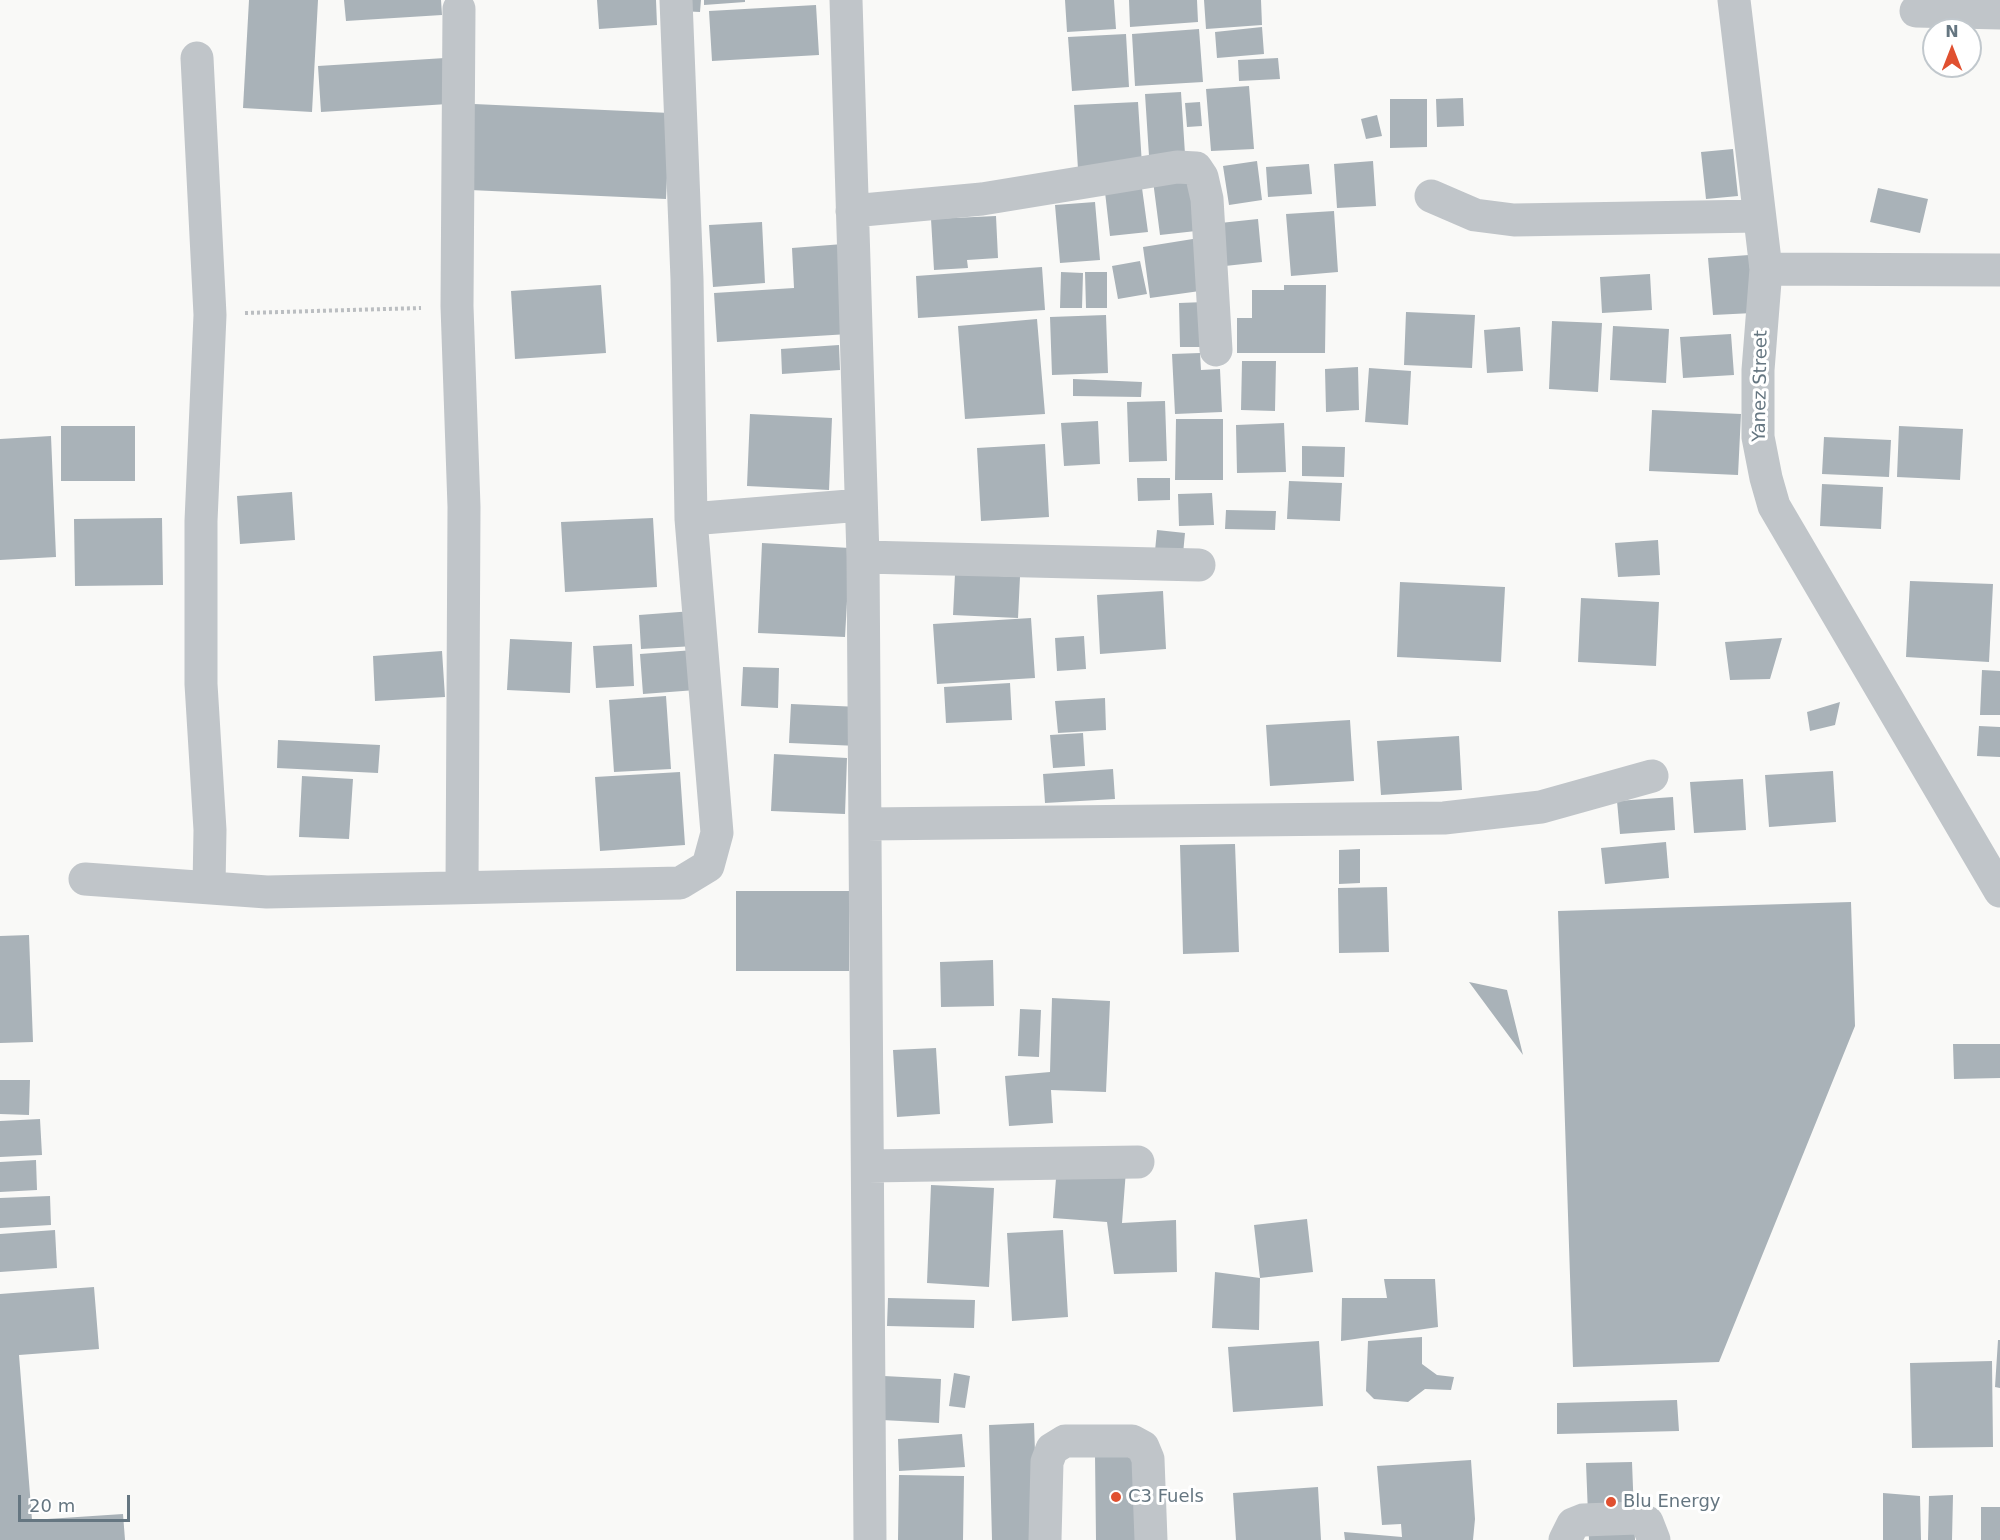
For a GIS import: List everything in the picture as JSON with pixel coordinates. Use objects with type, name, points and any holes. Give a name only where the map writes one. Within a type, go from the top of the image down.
[{"type":"street","points":[[85,879],[267,892],[680,882],[708,866],[717,833],[691,519],[687,279],[676,0]]},
{"type":"street","points":[[846,0],[863,557],[870,1540]]},
{"type":"street","name":"Yanez Street","points":[[1734,0],[1766,269],[1758,370],[1758,437],[1774,506],[2000,891]]},
{"type":"street","points":[[459,9],[457,306],[464,507],[462,886]]},
{"type":"street","points":[[1916,11],[2000,13]]},
{"type":"street","points":[[197,58],[210,315],[201,521],[201,684],[210,830],[209,887]]},
{"type":"street","points":[[852,211],[982,199],[1177,167],[1196,168],[1202,177],[1207,199],[1216,350]]},
{"type":"street","points":[[1431,196],[1475,215],[1514,220],[1759,216]]},
{"type":"street","points":[[1766,269],[2000,270]]},
{"type":"street","points":[[691,519],[861,505]]},
{"type":"street","points":[[863,557],[1199,565]]},
{"type":"street","points":[[866,824],[1444,818],[1541,807],[1652,776]]},
{"type":"street","points":[[868,1166],[1138,1162]]},
{"type":"street","points":[[1045,1540],[1047,1462],[1052,1449],[1065,1441],[1132,1441],[1143,1447],[1148,1459],[1151,1540]]},
{"type":"street","points":[[1565,1540],[1573,1524],[1583,1520],[1637,1518],[1647,1522],[1654,1540]]},
{"type":"path","points":[[210,315],[457,306]]},
{"type":"building","points":[[249,0],[318,0],[312,112],[243,108]]},
{"type":"building","points":[[344,0],[441,0],[442,15],[346,21]]},
{"type":"building","points":[[597,0],[656,0],[657,25],[599,29]]},
{"type":"building","points":[[680,0],[701,0],[700,12],[679,11]]},
{"type":"building","points":[[704,0],[745,0],[745,2],[704,5]]},
{"type":"building","points":[[1065,0],[1114,0],[1116,29],[1067,32]]},
{"type":"building","points":[[1129,0],[1197,0],[1198,22],[1130,27]]},
{"type":"building","points":[[1204,0],[1261,0],[1262,25],[1206,29]]},
{"type":"building","points":[[816,5],[819,55],[712,61],[709,11]]},
{"type":"building","points":[[1262,27],[1264,54],[1217,58],[1215,32]]},
{"type":"building","points":[[1199,29],[1203,82],[1135,86],[1132,34]]},
{"type":"building","points":[[1126,34],[1129,87],[1072,91],[1068,37]]},
{"type":"building","points":[[445,58],[448,104],[321,112],[318,66]]},
{"type":"building","points":[[1278,58],[1280,79],[1239,81],[1238,60]]},
{"type":"building","points":[[1249,86],[1254,149],[1211,151],[1206,89]]},
{"type":"building","points":[[1181,92],[1185,154],[1149,156],[1145,94]]},
{"type":"building","points":[[1463,98],[1464,126],[1437,127],[1436,99]]},
{"type":"building","points":[[1390,99],[1427,99],[1427,147],[1390,148]]},
{"type":"building","points":[[1138,102],[1142,165],[1078,169],[1074,105]]},
{"type":"building","points":[[1200,102],[1202,126],[1187,127],[1185,103]]},
{"type":"building","points":[[474,104],[670,113],[666,199],[470,190]]},
{"type":"building","points":[[1377,115],[1382,136],[1366,139],[1361,119]]},
{"type":"building","points":[[1733,149],[1738,196],[1706,199],[1701,152]]},
{"type":"building","points":[[1257,161],[1262,200],[1229,205],[1223,166]]},
{"type":"building","points":[[1373,161],[1376,206],[1337,208],[1334,164]]},
{"type":"building","points":[[1309,164],[1312,194],[1268,197],[1266,167]]},
{"type":"building","points":[[1189,176],[1196,231],[1160,235],[1153,181]]},
{"type":"building","points":[[1142,188],[1148,232],[1110,236],[1105,192]]},
{"type":"building","points":[[1878,188],[1928,199],[1920,233],[1870,222]]},
{"type":"building","points":[[1095,202],[1100,260],[1060,263],[1055,205]]},
{"type":"building","points":[[1334,211],[1338,272],[1291,276],[1286,214]]},
{"type":"building","points":[[996,216],[998,258],[967,260],[968,268],[934,270],[931,219]]},
{"type":"building","points":[[1258,219],[1262,262],[1225,266],[1220,223]]},
{"type":"building","points":[[762,222],[765,283],[713,287],[709,225]]},
{"type":"building","points":[[1199,238],[1207,290],[1150,298],[1143,247]]},
{"type":"building","points":[[843,244],[849,334],[717,342],[714,293],[794,288],[792,248]]},
{"type":"building","points":[[1749,255],[1753,313],[1713,315],[1708,258]]},
{"type":"building","points":[[1140,261],[1147,294],[1118,299],[1112,266]]},
{"type":"building","points":[[1042,267],[1045,310],[918,318],[916,276]]},
{"type":"building","points":[[1061,272],[1083,273],[1082,308],[1060,308]]},
{"type":"building","points":[[1085,272],[1107,272],[1107,308],[1086,308]]},
{"type":"building","points":[[1650,274],[1652,310],[1602,313],[1600,277]]},
{"type":"building","points":[[601,285],[606,353],[515,359],[511,291]]},
{"type":"building","points":[[1284,285],[1326,285],[1325,353],[1237,353],[1237,318],[1252,318],[1252,290],[1284,290]]},
{"type":"building","points":[[1205,302],[1207,347],[1180,347],[1179,303]]},
{"type":"building","points":[[1406,312],[1475,315],[1472,368],[1404,365]]},
{"type":"building","points":[[1106,315],[1108,373],[1052,375],[1050,317]]},
{"type":"building","points":[[1037,319],[1045,414],[965,419],[958,326]]},
{"type":"building","points":[[1552,321],[1602,323],[1598,392],[1549,389]]},
{"type":"building","points":[[1613,326],[1669,329],[1666,383],[1610,380]]},
{"type":"building","points":[[1520,327],[1523,371],[1487,373],[1484,330]]},
{"type":"building","points":[[1731,334],[1734,375],[1683,378],[1680,337]]},
{"type":"building","points":[[839,345],[840,370],[782,374],[781,349]]},
{"type":"building","points":[[1200,353],[1201,370],[1220,369],[1222,412],[1175,414],[1172,354]]},
{"type":"building","points":[[1242,361],[1276,361],[1275,411],[1241,410]]},
{"type":"building","points":[[1358,367],[1359,410],[1326,412],[1325,369]]},
{"type":"building","points":[[1369,368],[1411,371],[1408,425],[1365,422]]},
{"type":"building","points":[[1073,379],[1142,382],[1141,397],[1073,396]]},
{"type":"building","points":[[1165,401],[1167,461],[1129,462],[1127,402]]},
{"type":"building","points":[[1652,410],[1741,414],[1738,475],[1649,471]]},
{"type":"building","points":[[750,414],[832,418],[829,490],[747,486]]},
{"type":"building","points":[[1176,419],[1223,419],[1223,480],[1175,480]]},
{"type":"building","points":[[1098,421],[1100,464],[1064,466],[1061,423]]},
{"type":"building","points":[[1284,423],[1286,472],[1237,473],[1236,425]]},
{"type":"building","points":[[61,426],[135,426],[135,481],[61,481]]},
{"type":"building","points":[[1899,426],[1963,429],[1960,480],[1897,477]]},
{"type":"building","points":[[51,436],[56,557],[0,560],[0,439]]},
{"type":"building","points":[[1824,437],[1891,440],[1889,477],[1822,474]]},
{"type":"building","points":[[1045,444],[1049,517],[981,521],[977,448]]},
{"type":"building","points":[[1302,446],[1345,447],[1344,477],[1302,476]]},
{"type":"building","points":[[1137,478],[1170,478],[1170,500],[1138,501]]},
{"type":"building","points":[[1289,481],[1342,483],[1340,521],[1287,519]]},
{"type":"building","points":[[1822,484],[1883,487],[1881,529],[1820,526]]},
{"type":"building","points":[[292,492],[295,540],[240,544],[237,496]]},
{"type":"building","points":[[1212,493],[1214,525],[1179,526],[1178,494]]},
{"type":"building","points":[[1226,510],[1276,511],[1275,530],[1225,529]]},
{"type":"building","points":[[162,518],[163,585],[75,586],[74,519]]},
{"type":"building","points":[[653,518],[657,587],[565,592],[561,522]]},
{"type":"building","points":[[1157,530],[1185,533],[1183,554],[1155,551]]},
{"type":"building","points":[[1658,540],[1660,575],[1618,577],[1615,543]]},
{"type":"building","points":[[762,543],[850,548],[845,637],[758,633]]},
{"type":"building","points":[[955,574],[1020,577],[1018,618],[953,615]]},
{"type":"building","points":[[1910,581],[1993,584],[1989,662],[1906,657]]},
{"type":"building","points":[[1400,582],[1505,587],[1501,662],[1397,657]]},
{"type":"building","points":[[1163,591],[1166,649],[1100,654],[1097,595]]},
{"type":"building","points":[[1581,598],[1659,602],[1656,666],[1578,662]]},
{"type":"building","points":[[693,611],[695,646],[641,649],[639,615]]},
{"type":"building","points":[[1031,618],[1035,678],[937,684],[933,624]]},
{"type":"building","points":[[1084,636],[1086,669],[1057,671],[1055,638]]},
{"type":"building","points":[[1782,638],[1770,679],[1730,680],[1725,642]]},
{"type":"building","points":[[510,639],[572,642],[570,693],[507,690]]},
{"type":"building","points":[[632,644],[634,686],[596,688],[593,646]]},
{"type":"building","points":[[694,650],[696,690],[643,694],[640,654]]},
{"type":"building","points":[[442,651],[445,697],[375,701],[373,656]]},
{"type":"building","points":[[743,667],[779,668],[778,708],[741,706]]},
{"type":"building","points":[[1982,670],[2000,671],[2000,715],[1980,715]]},
{"type":"building","points":[[1010,683],[1012,720],[946,723],[944,687]]},
{"type":"building","points":[[666,696],[671,769],[614,772],[609,700]]},
{"type":"building","points":[[1105,698],[1106,730],[1058,733],[1055,701]]},
{"type":"building","points":[[1840,702],[1835,725],[1810,731],[1807,712]]},
{"type":"building","points":[[791,704],[860,707],[858,746],[789,743]]},
{"type":"building","points":[[1350,720],[1354,781],[1270,786],[1266,725]]},
{"type":"building","points":[[1979,726],[2000,727],[2000,757],[1977,756]]},
{"type":"building","points":[[1083,733],[1085,766],[1053,768],[1050,735]]},
{"type":"building","points":[[1459,736],[1462,790],[1381,795],[1377,741]]},
{"type":"building","points":[[278,740],[380,745],[378,773],[277,768]]},
{"type":"building","points":[[774,754],[847,758],[845,814],[771,811]]},
{"type":"building","points":[[1113,769],[1115,799],[1045,803],[1043,774]]},
{"type":"building","points":[[1833,771],[1836,822],[1769,827],[1765,775]]},
{"type":"building","points":[[680,772],[685,845],[600,851],[595,777]]},
{"type":"building","points":[[302,776],[353,779],[349,839],[299,837]]},
{"type":"building","points":[[1743,779],[1746,830],[1694,833],[1690,782]]},
{"type":"building","points":[[1673,797],[1675,830],[1620,834],[1617,801]]},
{"type":"building","points":[[1666,842],[1669,878],[1605,884],[1601,848]]},
{"type":"building","points":[[1235,844],[1239,952],[1183,954],[1180,845]]},
{"type":"building","points":[[1360,849],[1360,883],[1339,884],[1339,850]]},
{"type":"building","points":[[1387,887],[1389,952],[1339,953],[1338,888]]},
{"type":"building","points":[[736,891],[849,891],[849,971],[736,971]]},
{"type":"building","points":[[1851,902],[1855,1026],[1719,1362],[1573,1367],[1558,911]]},
{"type":"building","points":[[29,935],[33,1042],[0,1043],[0,936]]},
{"type":"building","points":[[993,960],[994,1006],[941,1007],[940,962]]},
{"type":"building","points":[[1469,982],[1507,990],[1523,1055]]},
{"type":"building","points":[[1052,998],[1110,1001],[1106,1092],[1051,1090],[1053,1123],[1009,1126],[1005,1076],[1050,1072]]},
{"type":"building","points":[[1020,1009],[1041,1010],[1039,1057],[1018,1056]]},
{"type":"building","points":[[1953,1044],[2000,1044],[2000,1078],[1954,1079]]},
{"type":"building","points":[[936,1048],[940,1114],[897,1117],[893,1050]]},
{"type":"building","points":[[0,1080],[30,1080],[29,1115],[0,1114]]},
{"type":"building","points":[[40,1119],[42,1155],[0,1157],[0,1121]]},
{"type":"building","points":[[36,1160],[37,1190],[0,1192],[0,1162]]},
{"type":"building","points":[[1057,1165],[1126,1170],[1122,1223],[1176,1220],[1177,1272],[1114,1274],[1107,1222],[1053,1218]]},
{"type":"building","points":[[931,1185],[994,1188],[989,1287],[927,1283]]},
{"type":"building","points":[[50,1196],[51,1225],[0,1228],[0,1198]]},
{"type":"building","points":[[1307,1219],[1313,1272],[1260,1278],[1254,1225]]},
{"type":"building","points":[[55,1230],[57,1268],[0,1272],[0,1234]]},
{"type":"building","points":[[1063,1230],[1068,1317],[1012,1321],[1007,1233]]},
{"type":"building","points":[[1215,1272],[1260,1278],[1259,1330],[1212,1328]]},
{"type":"building","points":[[1384,1279],[1435,1279],[1438,1327],[1341,1341],[1342,1298],[1387,1298]]},
{"type":"building","points":[[94,1287],[99,1349],[19,1355],[32,1520],[123,1514],[125,1540],[0,1540],[0,1294]]},
{"type":"building","points":[[888,1298],[975,1300],[974,1328],[887,1326]]},
{"type":"building","points":[[1422,1337],[1422,1364],[1437,1375],[1454,1377],[1451,1390],[1425,1389],[1408,1402],[1374,1399],[1366,1391],[1368,1341]]},
{"type":"building","points":[[1998,1340],[2000,1340],[2000,1388],[1995,1387]]},
{"type":"building","points":[[1319,1341],[1323,1406],[1233,1412],[1228,1347]]},
{"type":"building","points":[[1992,1361],[1993,1447],[1912,1448],[1910,1363]]},
{"type":"building","points":[[954,1373],[970,1376],[965,1408],[949,1406]]},
{"type":"building","points":[[884,1376],[941,1379],[939,1423],[882,1420]]},
{"type":"building","points":[[1677,1400],[1679,1431],[1557,1434],[1557,1403]]},
{"type":"building","points":[[1034,1423],[1038,1540],[992,1540],[989,1425]]},
{"type":"building","points":[[962,1434],[965,1467],[899,1471],[898,1439]]},
{"type":"building","name":"C3 Fuels","points":[[1136,1454],[1137,1540],[1096,1540],[1095,1455]]},
{"type":"building","points":[[1471,1460],[1475,1519],[1473,1540],[1345,1540],[1344,1532],[1402,1537],[1401,1524],[1382,1525],[1377,1466]]},
{"type":"building","name":"Blu Energy","points":[[1632,1462],[1635,1540],[1589,1540],[1586,1463]]},
{"type":"building","points":[[899,1475],[964,1476],[963,1540],[898,1540]]},
{"type":"building","points":[[1318,1487],[1321,1540],[1236,1540],[1233,1493]]},
{"type":"building","points":[[1883,1493],[1920,1496],[1921,1540],[1883,1540]]},
{"type":"building","points":[[1953,1495],[1952,1540],[1928,1540],[1929,1496]]},
{"type":"building","points":[[1981,1507],[2000,1507],[2000,1540],[1981,1540]]},
{"type":"place","name":"C3 Fuels","points":[[1116,1497]]},
{"type":"place","name":"Blu Energy","points":[[1611,1502]]}]
